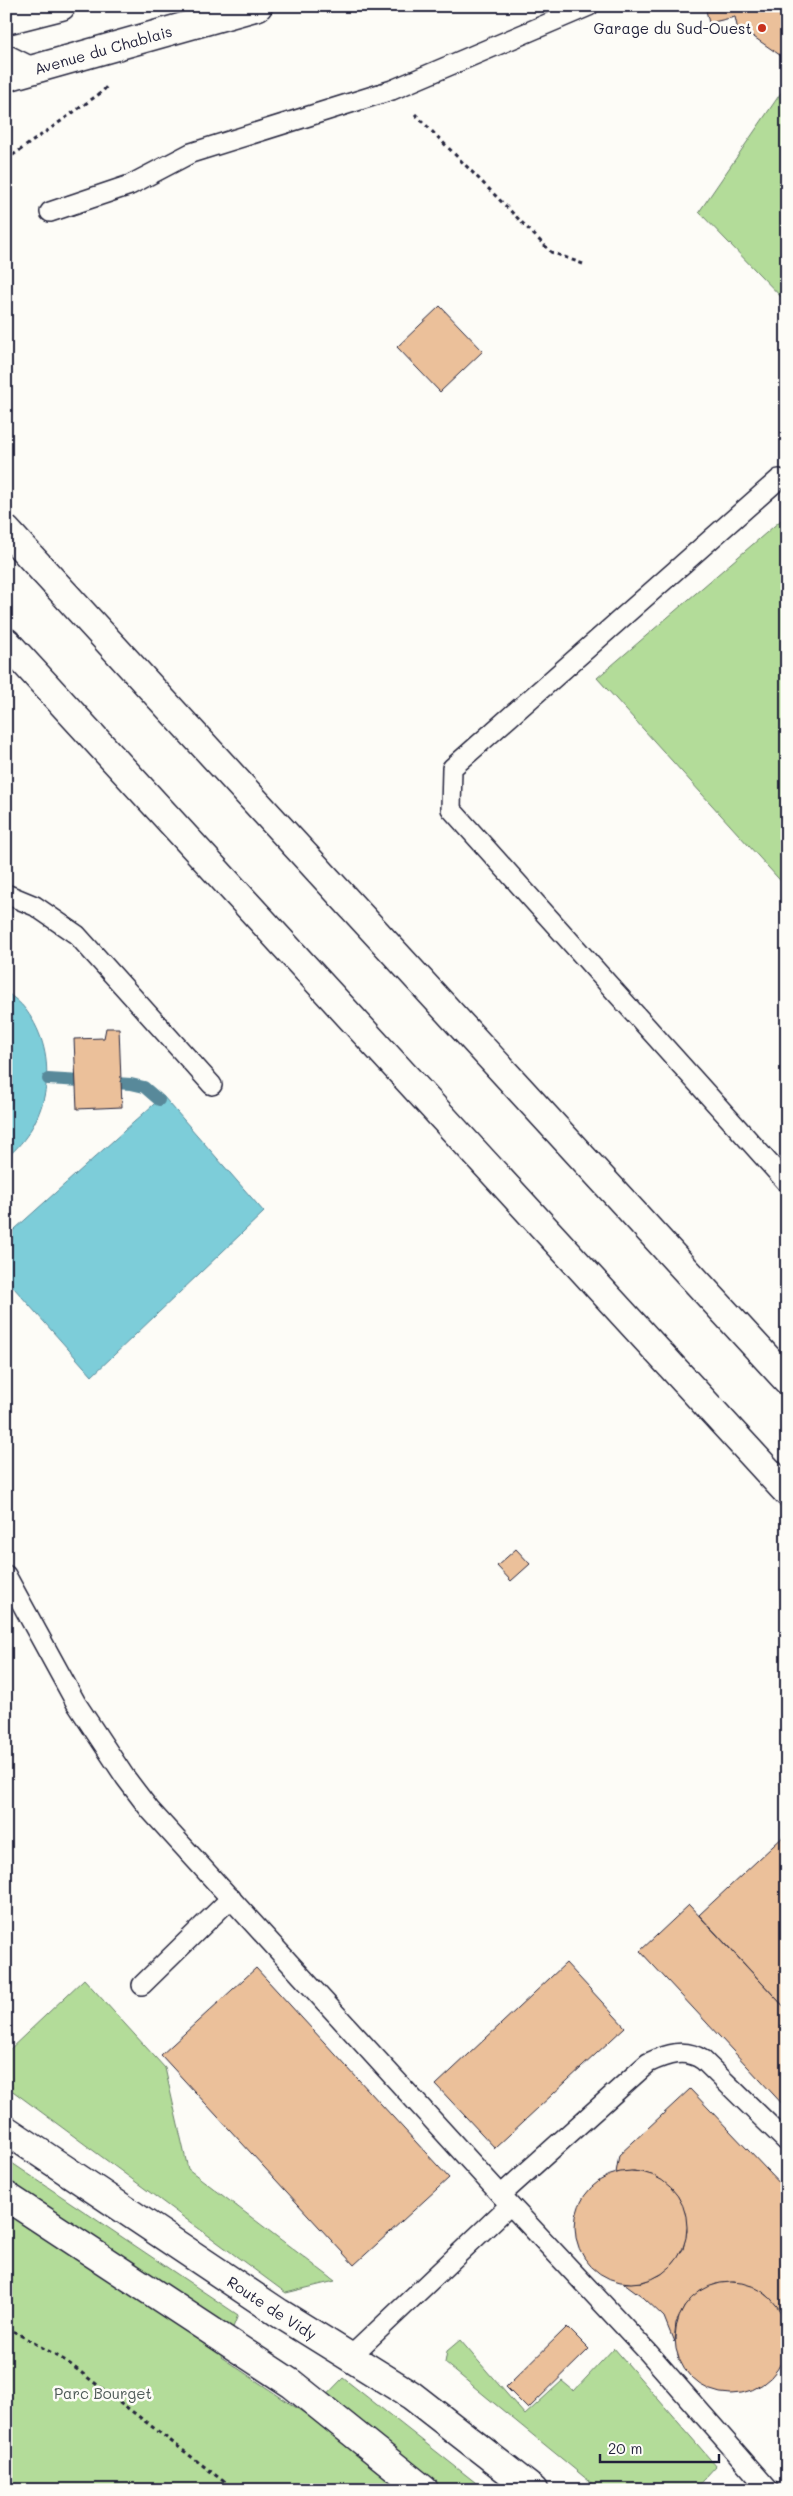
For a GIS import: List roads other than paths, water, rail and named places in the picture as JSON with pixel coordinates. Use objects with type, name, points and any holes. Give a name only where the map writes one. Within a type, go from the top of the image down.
[{"type":"main road","points":[[6,20],[61,6]]},
{"type":"main road","name":"Avenue du Chablais","points":[[6,77],[258,6]]},
{"type":"main road","points":[[6,530],[787,1380]]},
{"type":"main road","points":[[6,642],[787,1492]]},
{"type":"main road","name":"Route de Vidy","points":[[6,2130],[279,2313],[411,2395],[533,2490]]},
{"type":"main road","points":[[6,2196],[292,2384],[424,2490]]},
{"type":"lane","points":[[50,212],[130,185],[191,153],[392,90],[589,6]]},
{"type":"lane","points":[[6,54],[36,69]]},
{"type":"lane","points":[[780,479],[452,768],[451,810],[787,1182]]},
{"type":"lane","points":[[6,894],[35,906],[77,935],[212,1085]]},
{"type":"lane","points":[[6,1575],[76,1703],[125,1778],[150,1810],[506,2200],[647,2351],[769,2490]]},
{"type":"lane","points":[[142,1985],[231,1898]]},
{"type":"lane","points":[[350,2357],[506,2200],[648,2063],[674,2053],[694,2054],[704,2060],[787,2142]]},
{"type":"water","points":[[6,992],[24,1007],[37,1028],[44,1048],[47,1068],[46,1088],[41,1108],[33,1126],[21,1143],[6,1158]]},
{"type":"water","points":[[163,1096],[264,1212],[92,1376],[6,1279],[6,1237]]},
{"type":"waterway","points":[[48,1079],[131,1084],[144,1087],[159,1100]]},
{"type":"place","name":"Garage du Sud-Ouest","points":[[762,28]]},
{"type":"park label","name":"Parc Bourget","points":[[103,2393]]}]
